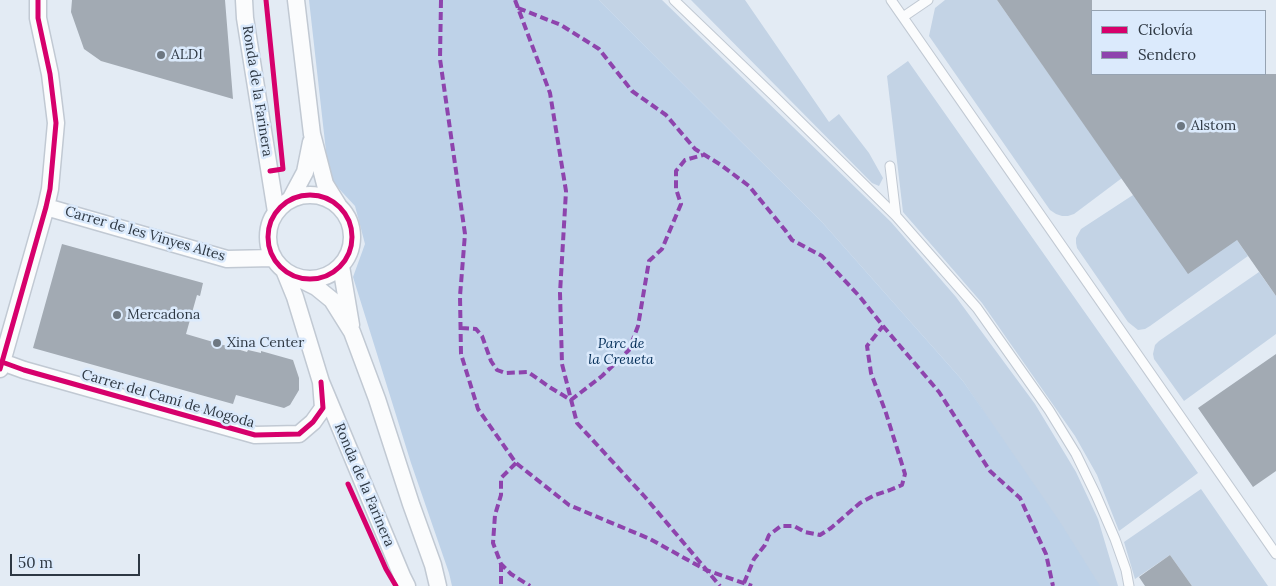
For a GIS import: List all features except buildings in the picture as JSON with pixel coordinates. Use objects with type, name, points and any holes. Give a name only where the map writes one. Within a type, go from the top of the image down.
[{"type":"street","points":[[1,366],[50,190],[56,123],[50,74],[38,18],[38,0]]},
{"type":"street","name":"Ronda de la Farinera","points":[[244,0],[245,18],[276,212]]},
{"type":"street","points":[[285,269],[313,280],[328,276],[341,266],[350,253],[352,237],[350,222],[325,184],[312,134],[296,0]]},
{"type":"street","points":[[312,134],[305,172],[290,200],[276,212],[269,228],[268,244],[285,269],[316,287],[332,300],[352,332]]},
{"type":"street","points":[[290,200],[307,195],[324,198],[340,207]]},
{"type":"street","name":"Carrer de les Vinyes Altes","points":[[46,207],[227,259],[285,269]]},
{"type":"street","points":[[341,266],[352,332],[377,399],[411,504],[433,564],[438,586]]},
{"type":"street","name":"Ronda de la Farinera","points":[[285,269],[321,382],[402,576],[408,586]]},
{"type":"street","name":"Carrer del Camí de Mogoda","points":[[1,366],[24,370],[255,435],[299,434],[313,422],[323,408],[321,382]]},
{"type":"lane","points":[[674,0],[896,216],[977,308],[1049,410],[1076,454],[1096,495],[1114,539],[1126,570],[1129,586]]},
{"type":"lane","points":[[891,0],[1276,554]]},
{"type":"lane","points":[[903,17],[928,0]]},
{"type":"lane","points":[[890,166],[896,216]]},
{"type":"shaded area","points":[[599,0],[662,0],[891,222],[956,297],[1035,404],[1076,472],[1098,519],[1118,586],[1099,586],[963,381],[822,222]]},
{"type":"shaded area","points":[[691,0],[745,0],[829,122],[839,114],[869,153],[883,178],[879,186],[872,183]]},
{"type":"shaded area","points":[[945,0],[997,0],[1122,178],[1074,214],[1062,216],[1050,210],[929,36],[935,8]]},
{"type":"shaded area","points":[[908,61],[1198,473],[1119,531],[1097,475],[1075,436],[982,303],[903,212],[887,76]]},
{"type":"shaded area","points":[[1133,195],[1237,240],[1248,256],[1150,326],[1138,330],[1128,322],[1077,248],[1076,243],[1076,238],[1081,229]]},
{"type":"shaded area","points":[[1259,272],[1276,296],[1276,334],[1184,401],[1154,359],[1155,345]]},
{"type":"shaded area","points":[[1201,489],[1268,586],[1192,586],[1170,555],[1135,579],[1124,542]]},
{"type":"green space","name":"Parc de la Creueta","points":[[309,0],[599,0],[822,222],[963,381],[1060,522],[1100,586],[452,586],[411,463],[353,277],[365,244],[355,206],[329,178]]},
{"type":"marked path","points":[[441,0],[440,59],[465,234],[460,296],[461,354],[478,409],[516,463],[569,505],[650,539],[706,570],[752,586]]},
{"type":"marked path","points":[[515,0],[550,93],[566,191],[560,293],[562,364],[577,423],[645,497],[720,586]]},
{"type":"marked path","points":[[518,8],[561,25],[599,49],[632,91],[666,115],[695,149],[749,186],[792,240],[822,256],[860,297],[939,392],[990,471],[1020,498],[1046,554],[1053,586]]},
{"type":"marked path","points":[[461,328],[476,329],[482,336],[491,361],[497,370],[505,373],[528,372],[571,400],[602,376],[629,350],[638,326],[649,261],[662,249],[681,204],[676,189],[676,171],[685,160],[703,155]]},
{"type":"marked path","points":[[744,583],[754,559],[765,545],[769,535],[781,526],[794,526],[805,532],[820,535],[860,503],[902,485],[905,474],[871,373],[867,346],[883,326]]},
{"type":"marked path","points":[[516,463],[501,478],[501,495],[495,515],[493,543],[501,564],[511,574],[530,586]]},
{"type":"marked path","points":[[501,564],[501,586]]},
{"type":"cycle path","points":[[0,369],[50,189],[56,123],[50,74],[38,18],[38,0]]},
{"type":"cycle path","points":[[266,0],[283,169],[270,171]]},
{"type":"cycle path","points":[[310,195],[326,198],[340,207],[349,221],[352,237],[349,253],[340,267],[326,276],[310,279],[294,276],[280,267],[271,253],[268,237],[271,221],[280,207],[294,198],[310,195]]},
{"type":"cycle path","points":[[2,362],[24,370],[255,435],[299,434],[313,422],[323,408],[321,382]]},
{"type":"cycle path","points":[[348,484],[386,569],[396,586]]},
{"type":"place","name":"ALDI","points":[[161,55]]},
{"type":"place","name":"Alstom","points":[[1181,126]]},
{"type":"place","name":"Mercadona","points":[[117,315]]},
{"type":"place","name":"Xina Center","points":[[217,343]]}]
